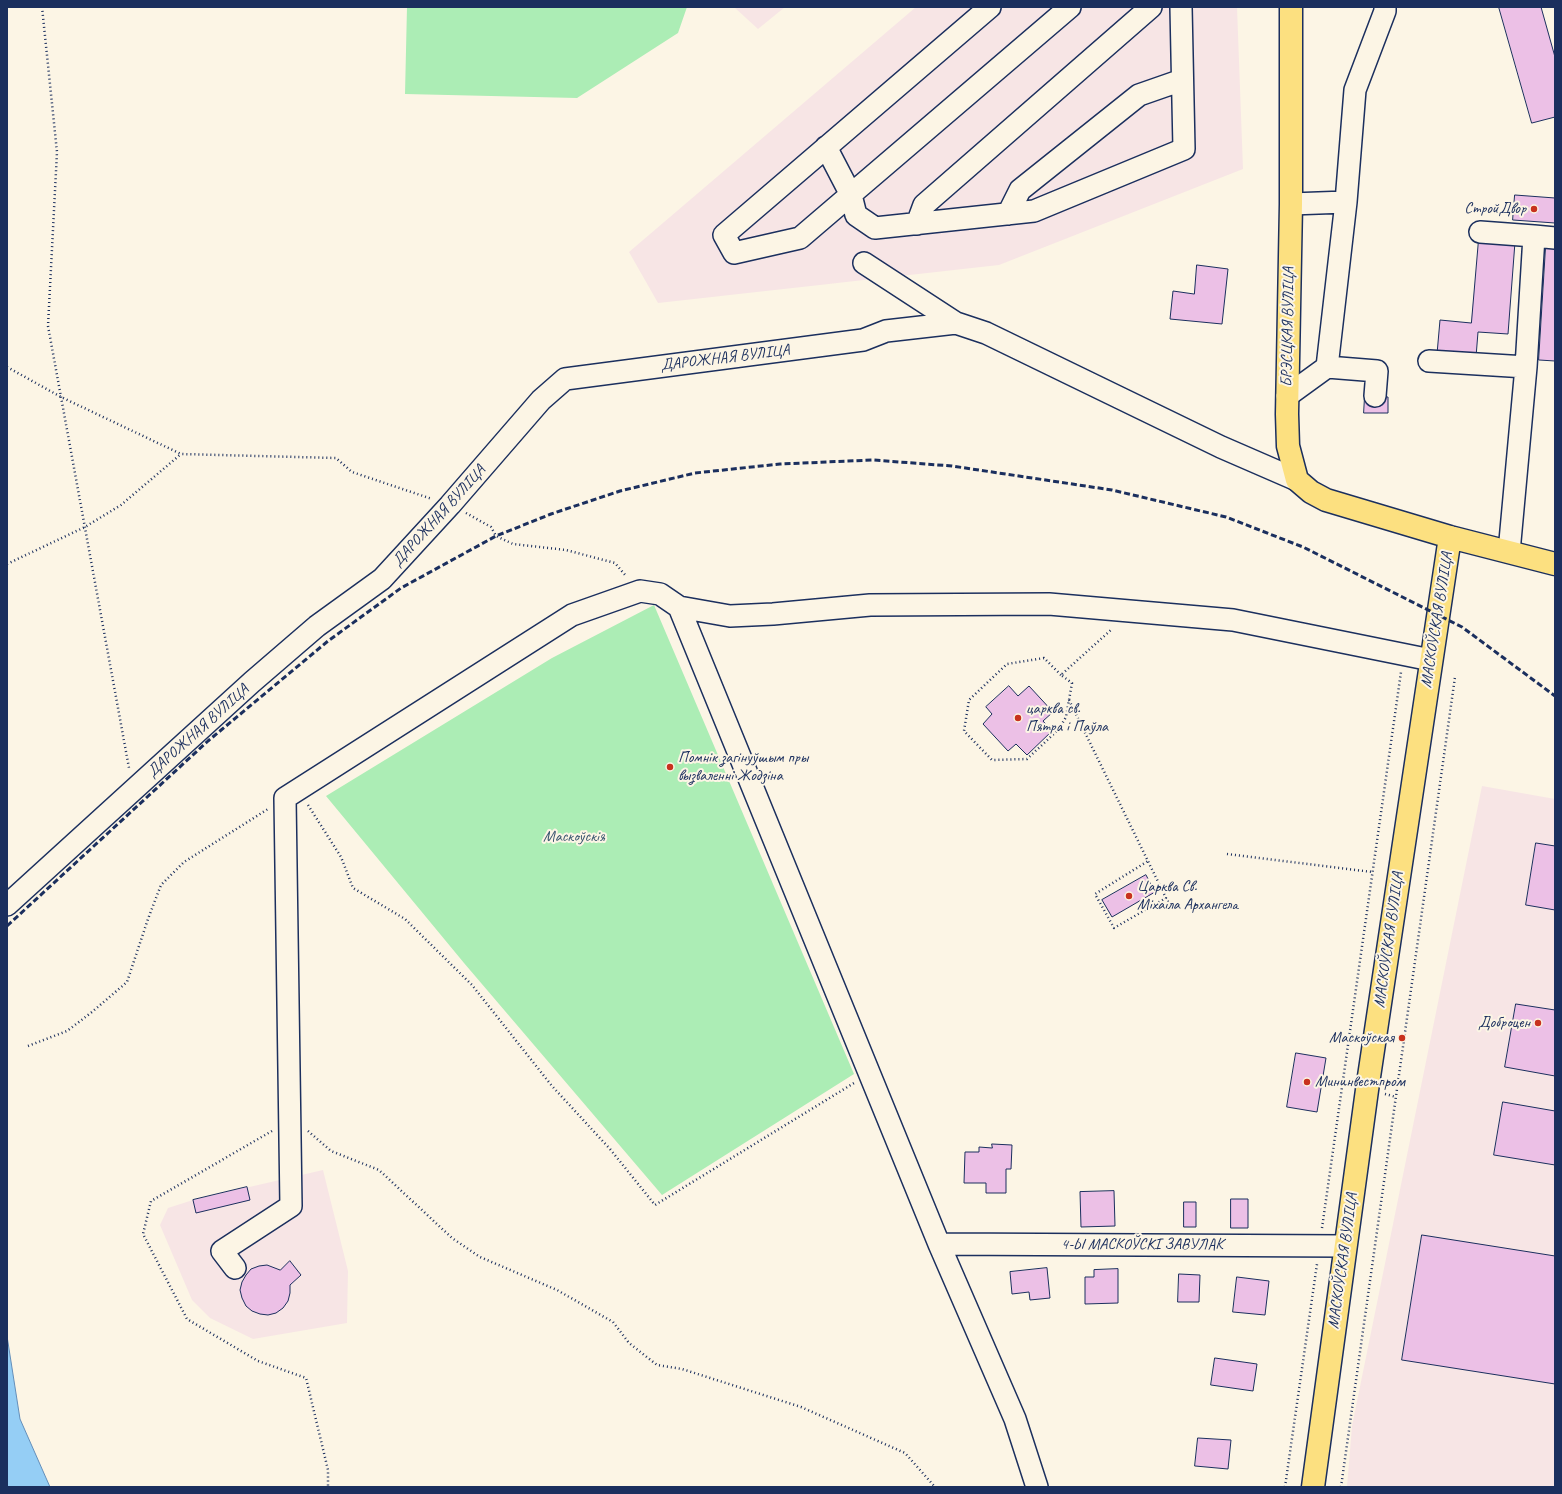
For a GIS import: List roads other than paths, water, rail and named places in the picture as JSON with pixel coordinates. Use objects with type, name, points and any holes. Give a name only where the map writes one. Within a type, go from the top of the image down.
[{"type":"main road","name":"БРЭСЦКАЯ ВУЛІЦА","points":[[1291,7],[1291,204],[1287,396],[1288,446],[1296,480]]},
{"type":"main road","points":[[1296,480],[1311,492],[1326,500],[1450,537],[1555,564]]},
{"type":"main road","name":"МАСКОЎСКАЯ ВУЛІЦА","points":[[1313,1487],[1345,1246],[1450,537]]},
{"type":"street","points":[[990,7],[724,235],[734,253],[800,238],[1070,7]]},
{"type":"street","points":[[917,224],[924,205],[1151,7]]},
{"type":"street","points":[[826,147],[851,195],[856,215],[875,228],[1034,211],[1184,149],[1181,7]]},
{"type":"street","points":[[1327,367],[1346,202],[1355,90],[1385,12],[1385,7]]},
{"type":"street","points":[[1008,214],[1020,190],[1139,95],[1182,80]]},
{"type":"street","points":[[1291,204],[1346,202]]},
{"type":"street","points":[[1480,232],[1555,238]]},
{"type":"street","points":[[1509,552],[1526,367],[1534,236]]},
{"type":"street","points":[[864,263],[956,323],[986,333],[1221,447],[1296,480]]},
{"type":"street","name":"ДАРОЖНАЯ ВУЛІЦА","points":[[7,905],[252,682],[311,631],[382,580],[450,505],[541,400],[565,379],[863,340],[886,331],[956,323]]},
{"type":"street","points":[[1430,361],[1526,367]]},
{"type":"street","points":[[1287,396],[1327,367],[1377,371],[1376,396]]},
{"type":"street","points":[[235,1268],[222,1251],[291,1206],[291,794],[572,615],[640,591],[660,594],[679,607],[730,616],[773,614],[870,605],[1049,604],[1233,620],[1431,660]]},
{"type":"street","points":[[679,607],[939,1244],[1015,1419],[1037,1487]]},
{"type":"street","name":"4-Ы МАСКОЎСКІ ЗАВУЛАК","points":[[939,1244],[1345,1246]]},
{"type":"water","points":[[7,1336],[20,1419],[50,1487],[7,1487]]},
{"type":"railway","points":[[7,926],[208,741],[328,641],[401,588],[496,536],[551,514],[620,491],[695,473],[780,464],[873,460],[952,466],[1112,490],[1226,517],[1303,547],[1462,627],[1555,696]]},
{"type":"place","name":"СтройДвор","points":[[1534,209]]},
{"type":"place","name":"царква св. Пятра і Паўла","points":[[1018,718]]},
{"type":"place","name":"Помнік загінуўшым пры вызваленні Жодзіна","points":[[670,767]]},
{"type":"place","name":"Царква Св. Міхаіла Архангела","points":[[1129,896]]},
{"type":"place","name":"Доброцен","points":[[1538,1023]]},
{"type":"place","name":"Маскоўская","points":[[1402,1038]]},
{"type":"place","name":"Мининвестпром","points":[[1307,1082]]},
{"type":"park label","name":"Маскоўскія","points":[[574,837]]}]
